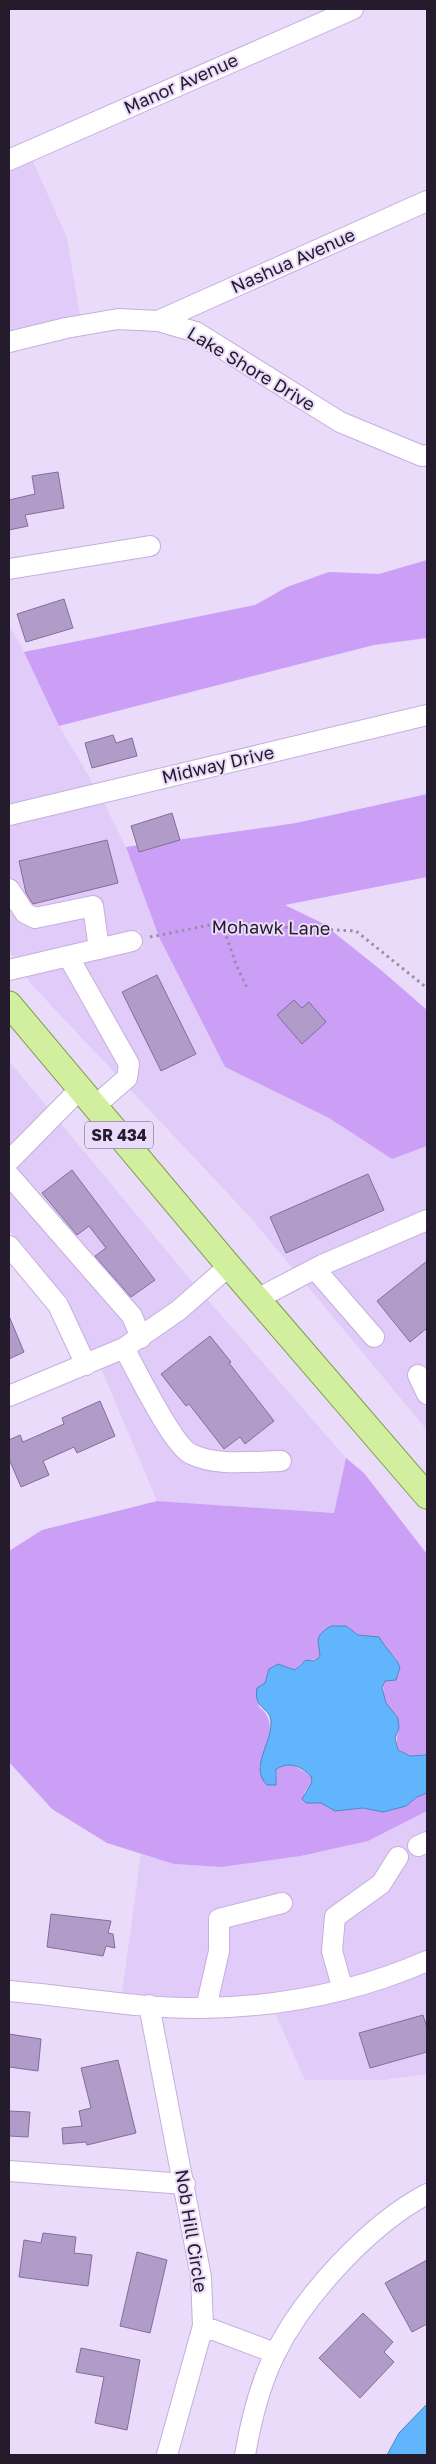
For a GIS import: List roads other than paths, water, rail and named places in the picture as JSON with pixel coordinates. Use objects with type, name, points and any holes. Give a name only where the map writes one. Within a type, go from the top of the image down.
[{"type":"main road","name":"SR 434","points":[[9,1004],[257,1299],[427,1496]]},
{"type":"street","name":"Manor Avenue","points":[[9,160],[352,9]]},
{"type":"street","name":"Nashua Avenue","points":[[158,321],[427,201]]},
{"type":"street","name":"Lake Shore Drive","points":[[9,342],[66,328],[118,319],[158,321],[196,332],[340,422],[422,456],[427,455]]},
{"type":"street","points":[[9,569],[150,546]]},
{"type":"street","name":"Midway Drive","points":[[9,815],[427,715]]},
{"type":"street","points":[[9,889],[25,913],[35,918],[93,906],[99,949]]},
{"type":"street","points":[[9,970],[132,941]]},
{"type":"street","points":[[9,1161],[87,1098],[127,1078],[128,1064],[68,956]]},
{"type":"street","points":[[9,1175],[132,1316],[142,1338]]},
{"type":"street","points":[[257,1299],[315,1269],[427,1220]]},
{"type":"street","points":[[9,1246],[58,1305],[86,1365]]},
{"type":"street","points":[[9,1396],[86,1365],[142,1338],[179,1310],[229,1266]]},
{"type":"street","points":[[315,1269],[374,1337]]},
{"type":"street","points":[[124,1348],[161,1417],[189,1454],[216,1461],[281,1461]]},
{"type":"street","points":[[418,1375],[427,1394]]},
{"type":"street","points":[[343,1990],[332,1951],[335,1917],[381,1884],[398,1857]]},
{"type":"street","points":[[206,2008],[219,1951],[219,1920],[282,1903]]},
{"type":"street","points":[[9,1991],[149,2005],[206,2008],[265,2006],[376,1982],[427,1960]]},
{"type":"street","name":"Nob Hill Circle","points":[[149,2005],[185,2184],[201,2277],[203,2326],[167,2455]]},
{"type":"street","points":[[9,2171],[185,2184]]},
{"type":"street","points":[[245,2455],[250,2425],[261,2386],[275,2353],[304,2307],[353,2250],[404,2206],[427,2194]]},
{"type":"street","points":[[203,2326],[275,2353]]},
{"type":"water","points":[[331,1626],[346,1626],[358,1635],[379,1637],[400,1667],[396,1680],[385,1681],[382,1688],[386,1703],[398,1718],[399,1728],[395,1738],[398,1750],[410,1756],[427,1755],[427,1793],[417,1797],[406,1806],[383,1812],[363,1808],[335,1811],[321,1803],[306,1803],[302,1799],[312,1782],[311,1776],[299,1767],[286,1765],[276,1769],[276,1785],[267,1785],[262,1778],[260,1771],[261,1763],[271,1722],[268,1713],[258,1700],[256,1695],[257,1688],[265,1683],[269,1669],[278,1664],[295,1670],[306,1660],[313,1661],[320,1657],[319,1636]]},
{"type":"water","points":[[427,2404],[427,2455],[387,2455],[399,2433]]}]
